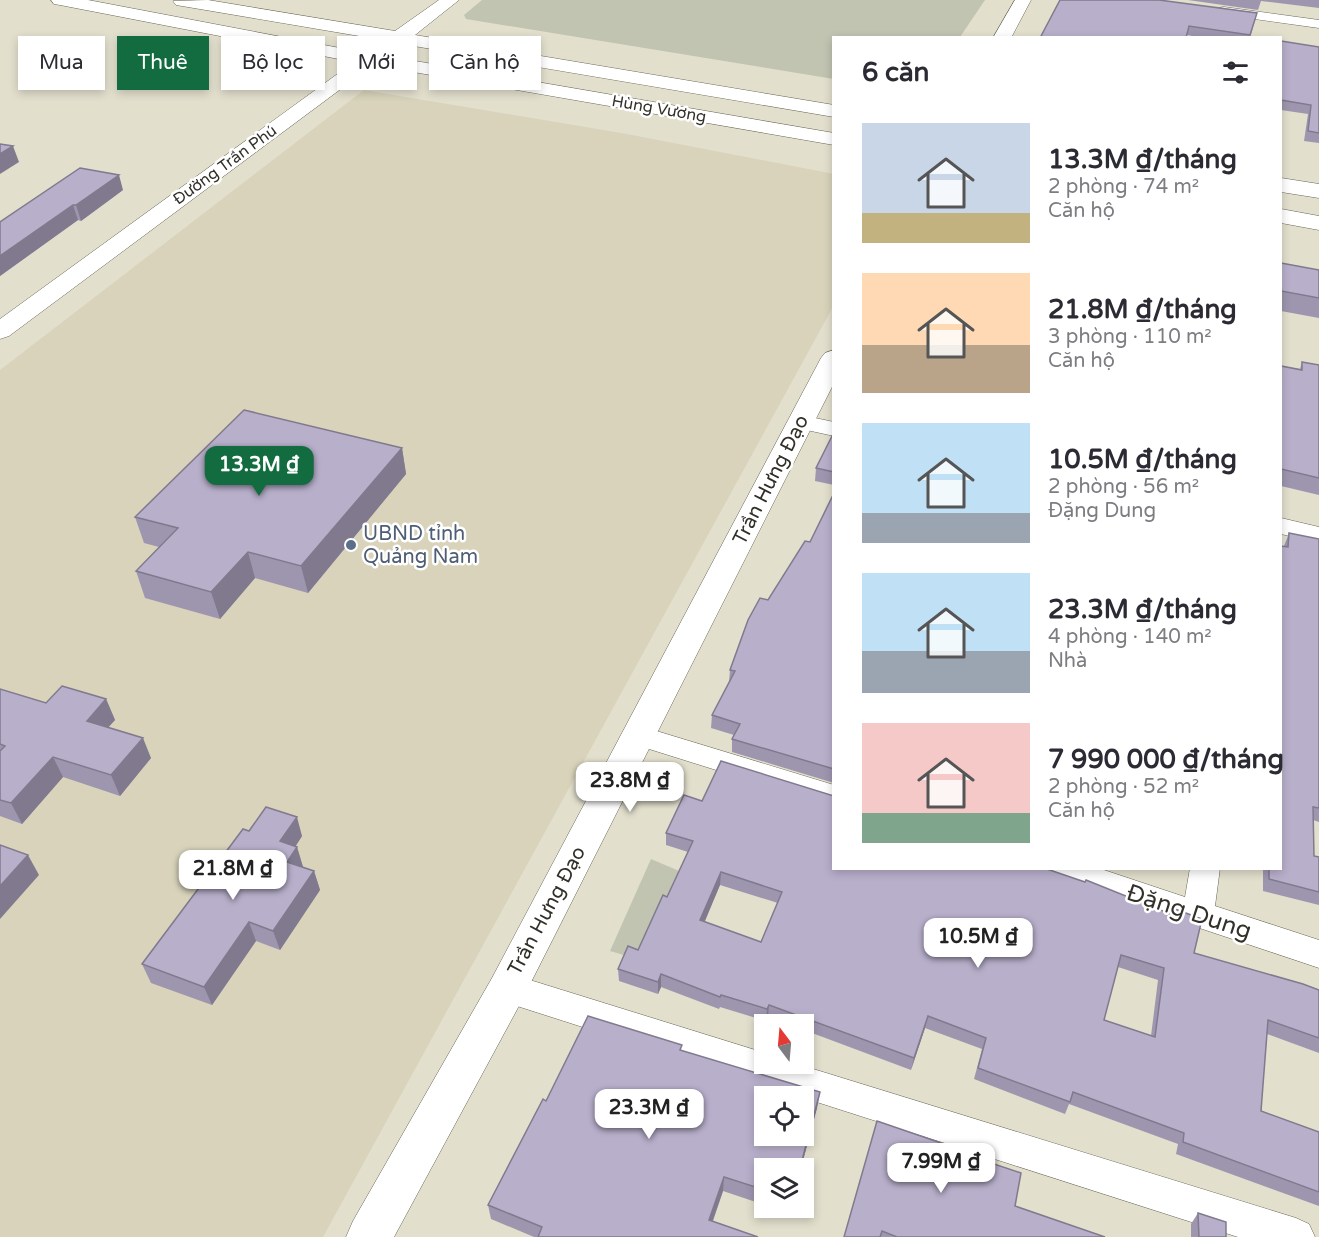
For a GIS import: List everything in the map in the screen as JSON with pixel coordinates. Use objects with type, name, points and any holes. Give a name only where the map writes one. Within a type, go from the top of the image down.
[{"type":"main road","name":"Hùng Vương","points":[[60,0],[337,53]]},
{"type":"main road","name":"Hùng Vương","points":[[179,0],[386,36]]},
{"type":"main road","name":"Đường Trần Phú","points":[[401,36],[450,0]]},
{"type":"main road","name":"Hùng Vương","points":[[417,41],[832,111]]},
{"type":"main road","name":"Hùng Vương","points":[[417,67],[832,139]]},
{"type":"main road","name":"Đường Trần Phú","points":[[0,331],[337,83]]},
{"type":"main road","points":[[1282,185],[1319,191]]},
{"type":"main road","points":[[1282,216],[1319,223]]},
{"type":"street","points":[[1003,36],[1023,0]]},
{"type":"street","points":[[1209,9],[1319,24]]},
{"type":"street","name":"Trần Hưng Đạo","points":[[369,1237],[506,991],[640,736],[818,425],[832,366]]},
{"type":"street","points":[[1282,526],[1319,535]]},
{"type":"street","points":[[640,736],[832,795]]},
{"type":"street","name":"Đặng Dung","points":[[1064,870],[1319,954]]},
{"type":"street","points":[[1198,915],[1205,870]]},
{"type":"street","points":[[506,991],[528,994],[1296,1237]]},
{"type":"shaded area","name":"UBND tỉnh Quảng Nam","points":[[364,90],[627,134],[832,174],[832,309],[323,1237],[0,1237],[0,370]]},
{"type":"green space","points":[[482,0],[985,0],[961,36],[832,36],[832,79],[466,19],[464,15]]},
{"type":"green space","points":[[651,859],[691,876],[676,905],[661,902],[634,958],[610,951]]},
{"type":"building","points":[[1060,0],[1159,0],[1257,13],[1250,35],[1189,26],[1186,36],[1041,36]]},
{"type":"building","points":[[1282,41],[1319,47],[1319,133],[1308,131],[1311,105],[1282,100]]},
{"type":"building","points":[[0,144],[13,146],[0,154]]},
{"type":"building","points":[[80,168],[119,175],[0,256],[0,222]]},
{"type":"building","points":[[1282,263],[1319,270],[1319,298],[1282,291]]},
{"type":"building","points":[[1302,362],[1319,365],[1319,478],[1282,469],[1282,366],[1302,370]]},
{"type":"building","points":[[244,410],[402,448],[301,566],[248,552],[211,592],[136,571],[178,528],[135,517]]},
{"type":"building","points":[[832,436],[832,472],[816,468]]},
{"type":"building","points":[[832,497],[832,768],[732,739],[740,724],[712,715],[735,671],[730,670],[748,620],[760,598],[768,600],[805,541],[810,542]]},
{"type":"building","points":[[1289,533],[1319,539],[1319,808],[1313,807],[1314,856],[1319,857],[1319,892],[1269,879],[1269,870],[1282,870],[1282,546],[1288,547]]},
{"type":"building","points":[[62,686],[106,699],[87,721],[143,738],[111,775],[53,757],[11,803],[0,800],[0,751],[5,746],[0,744],[0,689],[46,703]]},
{"type":"building","points":[[721,761],[832,795],[832,870],[1050,870],[1085,882],[1086,880],[1173,915],[1175,909],[1202,919],[1194,953],[1319,990],[1319,1038],[1268,1020],[1261,1111],[1319,1132],[1319,1192],[1183,1142],[1184,1133],[1073,1092],[1070,1102],[978,1068],[986,1038],[928,1016],[914,1058],[814,1021],[814,1014],[794,1014],[769,1005],[767,1009],[721,995],[720,997],[661,974],[658,982],[618,969],[628,946],[638,950],[663,895],[667,897],[693,841],[666,833],[684,795],[702,801]],"holes":[[[721,872],[782,892],[761,942],[700,920]],[[1121,955],[1164,968],[1155,1037],[1104,1020]]]},
{"type":"building","points":[[266,807],[297,817],[280,841],[297,847],[287,862],[314,871],[273,931],[249,922],[204,987],[142,964],[243,829],[249,831]]},
{"type":"building","points":[[0,845],[28,855],[0,886]]},
{"type":"building","points":[[588,1016],[682,1045],[680,1050],[800,1086],[754,1086],[754,1146],[806,1146],[803,1158],[754,1158],[754,1187],[724,1177],[709,1220],[758,1237],[538,1237],[542,1227],[488,1205],[543,1099],[546,1101]]},
{"type":"building","points":[[814,1090],[820,1092],[814,1115]]},
{"type":"building","points":[[877,1121],[944,1144],[943,1147],[1021,1173],[1015,1206],[1105,1237],[897,1237],[882,1231],[880,1237],[844,1237]]},
{"type":"building","points":[[1198,1213],[1226,1222],[1226,1237],[1199,1237]]},
{"type":"place","name":"UBND tỉnh Quảng Nam","points":[[351,545]]}]
